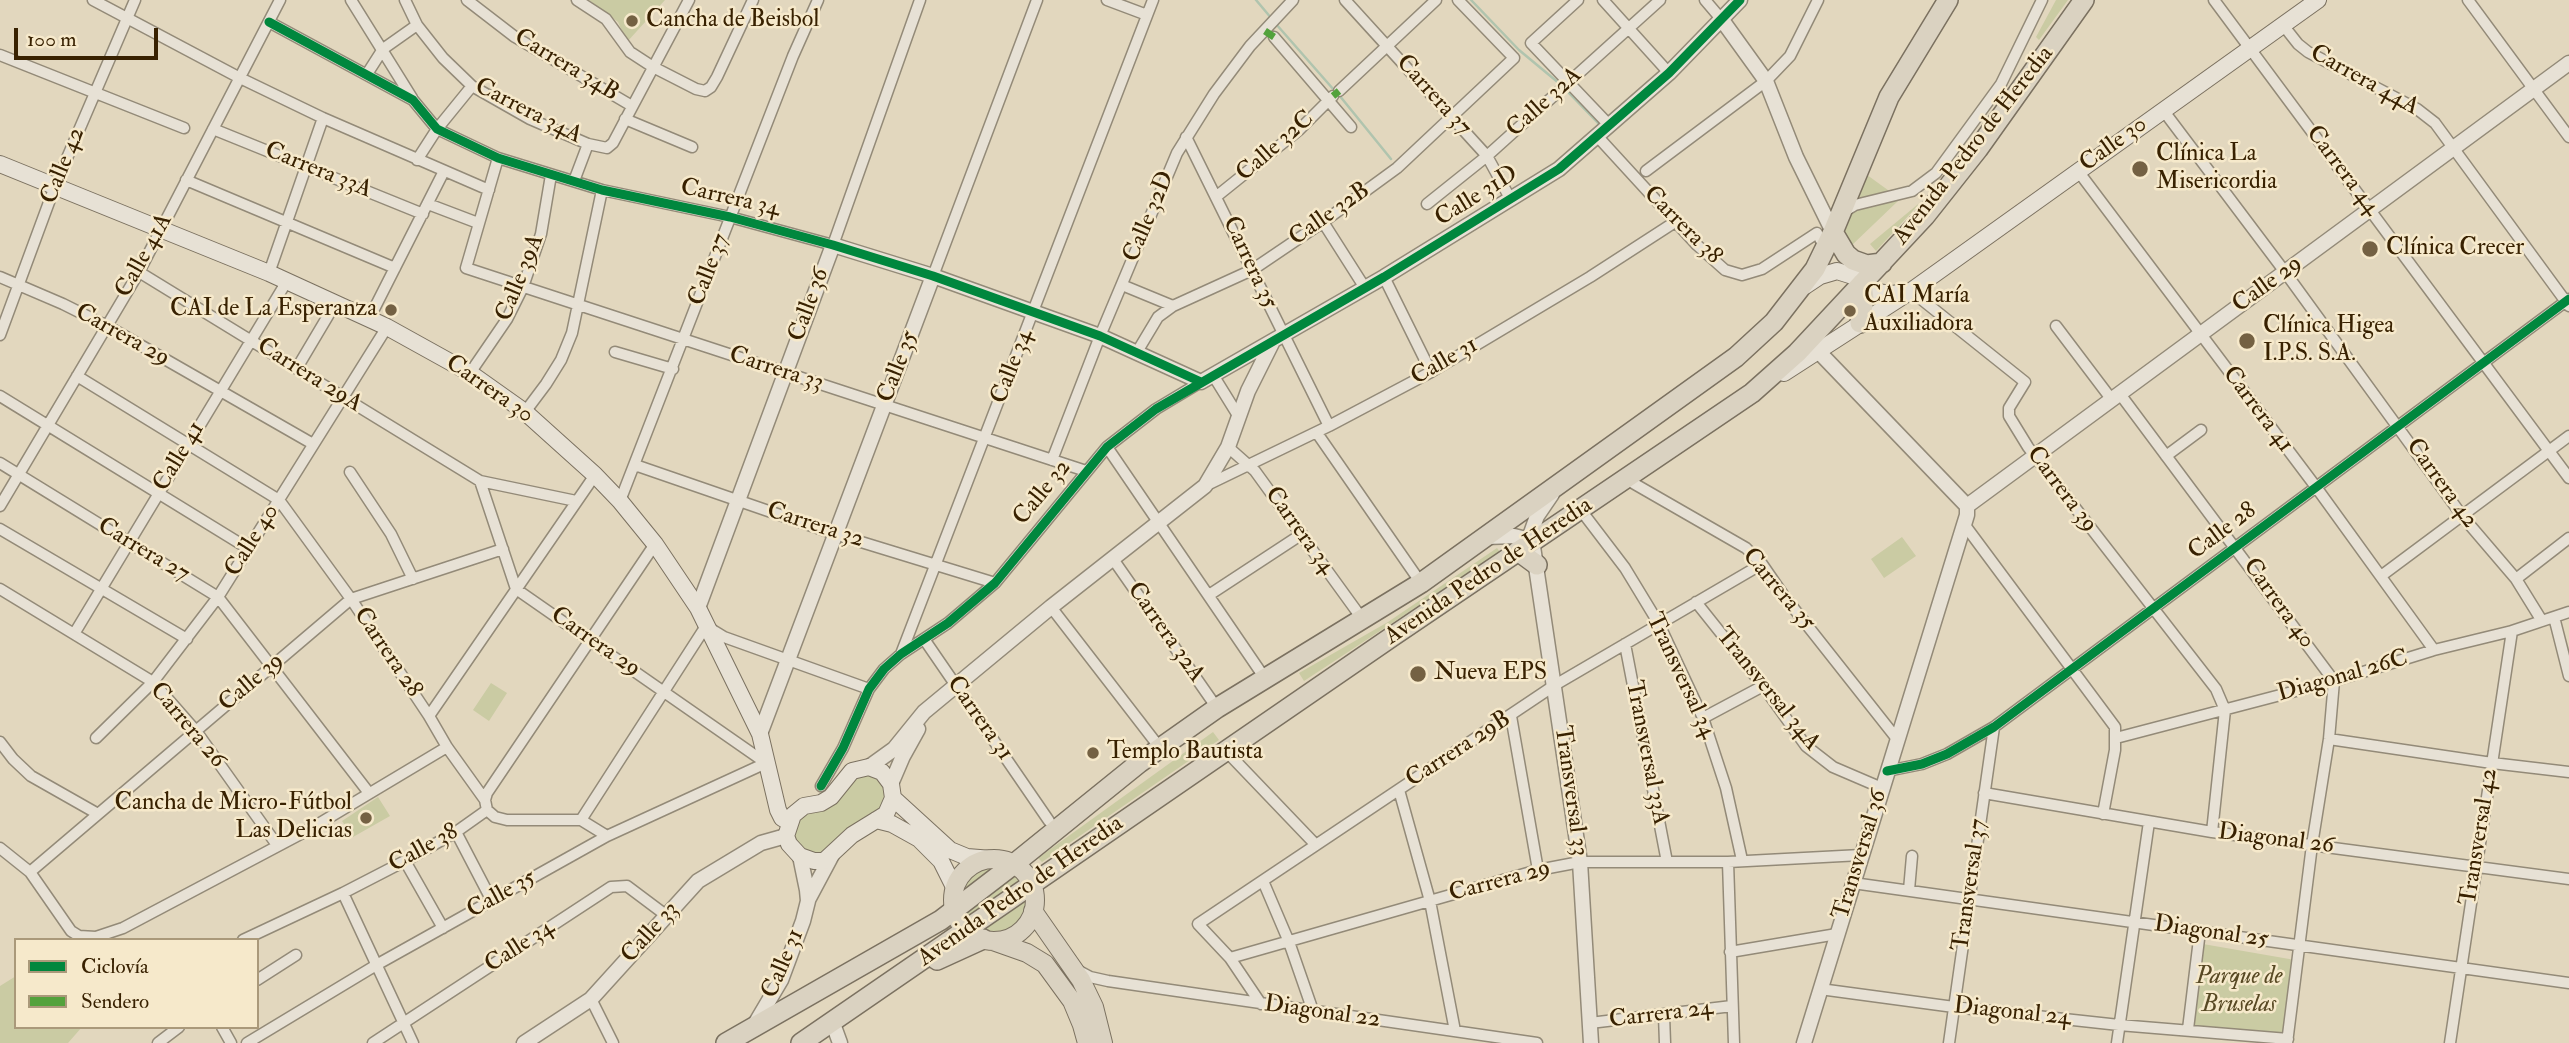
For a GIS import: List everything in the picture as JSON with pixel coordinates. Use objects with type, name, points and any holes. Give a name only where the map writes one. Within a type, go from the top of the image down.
[{"type":"highway","name":"Avenida Pedro de Heredia","points":[[726,1043],[881,954],[937,914],[1002,861],[1217,708],[1421,583],[1736,357],[1761,335],[1810,276],[1895,86],[1948,0]]},
{"type":"highway","name":"Avenida Pedro de Heredia","points":[[801,1043],[897,977],[980,937],[1033,897],[1068,858],[1752,393],[1797,353],[1942,195],[2084,0]]},
{"type":"highway","points":[[1828,233],[1853,260],[1867,265],[1882,263]]},
{"type":"highway","points":[[1860,323],[1864,307],[1862,283]]},
{"type":"highway","points":[[1526,546],[1537,565]]},
{"type":"highway","points":[[1002,861],[1084,793],[1139,763]]},
{"type":"main road","name":"Calle 30","points":[[1752,393],[1911,291],[2283,24],[2306,3]]},
{"type":"main road","name":"Carrera 30","points":[[0,164],[269,273],[387,327],[470,373],[524,412],[620,501],[655,544],[698,608],[760,734],[779,815],[788,829],[789,844],[800,856]]},
{"type":"main road","points":[[1790,302],[1808,282],[1833,271],[1852,275],[1876,292],[1885,294],[1911,291]]},
{"type":"main road","points":[[788,829],[798,810],[831,797],[852,771],[869,767],[882,772],[892,791],[950,850],[967,857],[1002,861],[1033,897],[1073,968],[1087,1043]]},
{"type":"main road","points":[[800,856],[819,861],[832,855],[848,838],[886,814],[892,791]]},
{"type":"main road","points":[[876,820],[906,830],[925,844],[941,861],[961,925],[980,937],[1027,953],[1045,964],[1080,997],[1103,1043]]},
{"type":"main road","points":[[980,937],[1008,938],[1017,933],[1024,927],[1033,897]]},
{"type":"street","points":[[93,0],[240,78],[323,118],[489,190]]},
{"type":"street","name":"Calle 42","points":[[0,335],[55,186],[135,0]]},
{"type":"street","name":"Calle 41A","points":[[0,506],[139,272],[280,0]]},
{"type":"street","points":[[351,0],[413,100]]},
{"type":"street","name":"Carrera 34A","points":[[405,0],[417,25],[443,58],[472,86],[530,119],[588,144],[607,148],[613,143],[625,119]]},
{"type":"street","name":"Carrera 34B","points":[[467,0],[515,37],[632,106]]},
{"type":"street","points":[[578,0],[606,19],[630,52],[696,89],[705,90],[711,87],[717,77],[753,0]]},
{"type":"street","points":[[689,0],[625,119],[692,146]]},
{"type":"street","name":"Calle 37","points":[[620,501],[818,0]]},
{"type":"street","name":"Calle 36","points":[[698,608],[833,245],[920,0]]},
{"type":"street","name":"Calle 35","points":[[760,734],[1037,0]]},
{"type":"street","points":[[1107,0],[1147,15]]},
{"type":"street","name":"Calle 34","points":[[901,654],[1153,0]]},
{"type":"street","name":"Calle 32D","points":[[1052,460],[1100,336],[1186,137],[1250,46],[1271,32],[1278,16],[1293,0]]},
{"type":"street","name":"Carrera 37","points":[[1345,0],[1487,156],[1511,200]]},
{"type":"street","name":"Calle 32C","points":[[1217,196],[1298,130],[1436,0]]},
{"type":"street","name":"Calle 32B","points":[[1137,352],[1158,317],[1173,306],[1252,270],[1397,168],[1514,58],[1458,0]]},
{"type":"street","points":[[1578,0],[1531,43],[1565,85],[1610,126]]},
{"type":"street","points":[[1603,0],[1669,73]]},
{"type":"street","name":"Calle 32A","points":[[1427,204],[1487,156],[1660,0]]},
{"type":"street","points":[[1705,0],[1766,81],[1828,233],[1852,206],[1912,191],[1936,173],[2001,84],[2042,0]]},
{"type":"street","name":"Calle 31D","points":[[1207,378],[1384,277],[1559,169],[1669,73],[1740,0]]},
{"type":"street","points":[[1646,171],[1766,81],[1790,56],[1818,0]]},
{"type":"street","name":"Carrera 44","points":[[2214,0],[2569,478]]},
{"type":"street","points":[[2468,0],[2569,137]]},
{"type":"street","name":"Carrera 34","points":[[269,22],[413,100],[437,129],[498,158],[602,190],[730,217],[933,276],[1207,378]]},
{"type":"street","name":"Carrera 44A","points":[[2283,24],[2298,44],[2308,52],[2425,114],[2435,123],[2568,302]]},
{"type":"street","points":[[367,74],[383,49],[417,25]]},
{"type":"street","points":[[1271,32],[1334,95],[1351,127]]},
{"type":"street","points":[[0,55],[184,128]]},
{"type":"street","name":"Calle 29","points":[[1967,506],[2569,63]]},
{"type":"street","points":[[417,160],[437,129],[472,86]]},
{"type":"street","name":"Carrera 42","points":[[2163,110],[2463,517],[2516,579],[2542,621]]},
{"type":"street","points":[[269,273],[323,118]]},
{"type":"street","name":"Carrera 33A","points":[[213,129],[306,167],[425,209],[478,223]]},
{"type":"street","name":"Carrera 35","points":[[1186,137],[1252,270],[1278,337],[1329,426]]},
{"type":"street","name":"Carrera 38","points":[[1598,137],[1675,222],[1725,270],[1742,275],[1762,269],[1828,233]]},
{"type":"street","points":[[574,181],[588,144]]},
{"type":"street","points":[[478,223],[498,158]]},
{"type":"street","name":"Carrera 41","points":[[2078,171],[2316,487],[2434,650]]},
{"type":"street","points":[[369,319],[444,172]]},
{"type":"street","name":"Calle 39A","points":[[470,373],[507,319],[523,287],[541,234],[551,175]]},
{"type":"street","points":[[186,180],[395,268]]},
{"type":"street","points":[[524,412],[561,360],[572,333],[602,190]]},
{"type":"street","points":[[1323,222],[1365,288]]},
{"type":"street","name":"Calle 31","points":[[869,767],[894,749],[924,712],[956,685],[1205,486],[1329,426],[1431,372],[1590,277],[1675,222]]},
{"type":"street","name":"Carrera 33","points":[[478,223],[466,268],[1086,471]]},
{"type":"street","name":"Carrera 29A","points":[[139,272],[480,481],[576,501]]},
{"type":"street","name":"Carrera 29","points":[[0,277],[107,326],[313,444]]},
{"type":"street","points":[[1384,277],[1431,372]]},
{"type":"street","name":"Calle 41","points":[[74,634],[287,281]]},
{"type":"street","points":[[1122,285],[1173,306]]},
{"type":"street","name":"Carrera 39","points":[[1911,291],[2025,382],[2012,402],[2009,416],[2035,457],[2216,689],[2225,710]]},
{"type":"street","name":"Calle 28","points":[[1887,771],[1922,764],[1947,754],[1994,727],[2568,302]]},
{"type":"street","points":[[298,368],[335,304]]},
{"type":"street","name":"Carrera 40","points":[[2056,326],[2166,456],[2334,681]]},
{"type":"street","name":"Calle 40","points":[[96,738],[153,681],[218,597],[387,327]]},
{"type":"street","name":"Calle 31","points":[[1205,486],[1228,447],[1248,391],[1278,337]]},
{"type":"street","points":[[1818,351],[1967,506]]},
{"type":"street","points":[[615,352],[673,369]]},
{"type":"street","points":[[77,376],[279,500]]},
{"type":"street","points":[[1207,378],[1238,417]]},
{"type":"street","name":"Calle 32","points":[[924,639],[948,624],[995,583],[1107,447],[1156,409],[1207,378]]},
{"type":"street","points":[[0,396],[249,549]]},
{"type":"street","points":[[2166,456],[2201,430]]},
{"type":"street","points":[[1317,432],[1421,583]]},
{"type":"street","points":[[2381,576],[2569,436]]},
{"type":"street","points":[[1107,447],[1264,677]]},
{"type":"street","name":"Carrera 34","points":[[1228,447],[1249,466],[1302,534],[1363,620]]},
{"type":"street","name":"Carrera 27","points":[[0,463],[218,597],[369,793]]},
{"type":"street","name":"Carrera 32","points":[[635,466],[835,534],[995,583]]},
{"type":"street","points":[[350,472],[391,534],[413,579]]},
{"type":"street","points":[[429,716],[595,475]]},
{"type":"street","points":[[1485,537],[1514,536],[1526,546],[1537,516],[1568,477]]},
{"type":"street","name":"Carrera 35","points":[[1626,479],[1746,548],[1762,564],[1784,596],[1897,738]]},
{"type":"street","points":[[480,481],[516,589]]},
{"type":"street","name":"Carrera 28","points":[[279,500],[351,599],[486,805]]},
{"type":"street","name":"Transversal 36","points":[[1804,1043],[1965,524],[1967,506]]},
{"type":"street","name":"Transversal 34","points":[[1580,509],[1625,568],[1659,624],[1703,718],[1726,788],[1742,860]]},
{"type":"street","points":[[1965,524],[2115,727],[2116,738],[2103,814]]},
{"type":"street","points":[[0,529],[187,639]]},
{"type":"street","points":[[1209,595],[1302,534]]},
{"type":"street","points":[[2516,579],[2569,538]]},
{"type":"street","points":[[486,805],[487,793],[655,544]]},
{"type":"street","name":"Calle 39","points":[[30,872],[351,599],[503,549]]},
{"type":"street","name":"Carrera 32A","points":[[1113,559],[1217,708]]},
{"type":"street","name":"Carrera 29B","points":[[1230,958],[1198,924],[1555,685],[1762,564]]},
{"type":"street","name":"Transversal 33","points":[[1537,565],[1580,862],[1591,1043]]},
{"type":"street","name":"Carrera 26","points":[[0,589],[153,681],[196,731],[277,845]]},
{"type":"street","name":"Carrera 29","points":[[516,589],[766,763]]},
{"type":"street","name":"Transversal 34A","points":[[1696,602],[1763,686],[1806,746],[1833,767],[1882,788]]},
{"type":"street","points":[[1051,607],[1160,748]]},
{"type":"street","name":"Diagonal 26C","points":[[2116,738],[2334,681],[2434,650],[2512,631],[2569,612]]},
{"type":"street","points":[[2554,617],[2569,674]]},
{"type":"street","points":[[607,836],[581,820],[706,626],[724,636],[869,689]]},
{"type":"street","name":"Transversal 42","points":[[2450,1043],[2512,631]]},
{"type":"street","points":[[821,786],[843,748],[869,689],[884,669],[924,639]]},
{"type":"street","name":"Carrera 31","points":[[924,639],[1049,821]]},
{"type":"street","name":"Transversal 33A","points":[[1625,644],[1667,862]]},
{"type":"street","points":[[2288,1041],[2312,845],[2329,739],[2334,681]]},
{"type":"street","name":"Calle 31","points":[[892,791],[902,756],[917,730],[935,706],[956,685]]},
{"type":"street","points":[[1703,718],[1763,686]]},
{"type":"street","points":[[2212,832],[2225,710]]},
{"type":"street","points":[[1511,716],[1538,870]]},
{"type":"street","name":"Transversal 37","points":[[1949,1043],[1994,727]]},
{"type":"street","points":[[2329,739],[2569,772]]},
{"type":"street","points":[[0,742],[31,776],[98,814]]},
{"type":"street","points":[[0,848],[30,872],[71,931],[79,936],[96,937],[122,928],[277,845],[447,747]]},
{"type":"street","points":[[1226,751],[1316,845]]},
{"type":"street","name":"Calle 35","points":[[247,1043],[377,964],[607,836],[766,763]]},
{"type":"street","points":[[1399,790],[1430,901],[1455,1031]]},
{"type":"street","name":"Diagonal 26","points":[[1984,793],[2212,832],[2569,880]]},
{"type":"street","name":"Calle 38","points":[[247,938],[343,893],[456,832],[486,805],[495,817],[507,820],[581,820]]},
{"type":"street","points":[[2117,1043],[2148,822]]},
{"type":"street","name":"Calle 33","points":[[524,1043],[591,999],[698,881],[788,829]]},
{"type":"street","points":[[456,832],[492,901]]},
{"type":"street","name":"Calle 31","points":[[755,1024],[772,999],[790,961],[808,901],[832,855]]},
{"type":"street","name":"Carrera 29","points":[[1230,958],[1538,870],[1580,862],[1728,862],[1861,855]]},
{"type":"street","name":"Calle 31","points":[[800,856],[808,901]]},
{"type":"street","points":[[1909,890],[1912,856]]},
{"type":"street","points":[[405,860],[443,928]]},
{"type":"street","points":[[1728,862],[1734,1043]]},
{"type":"street","points":[[1263,881],[1289,942],[1313,1011]]},
{"type":"street","name":"Diagonal 25","points":[[1853,883],[2569,983]]},
{"type":"street","name":"Calle 34","points":[[373,1043],[611,887],[627,886],[667,916]]},
{"type":"street","points":[[343,893],[413,1043]]},
{"type":"street","points":[[2188,1029],[2200,932]]},
{"type":"street","points":[[1730,951],[1837,934]]},
{"type":"street","points":[[259,979],[296,955]]},
{"type":"street","points":[[1230,958],[1262,1004]]},
{"type":"street","name":"Diagonal 22","points":[[1073,968],[1108,981],[1537,1043]]},
{"type":"street","points":[[1080,997],[1108,981]]},
{"type":"street","name":"Diagonal 24","points":[[1820,989],[1954,1007],[2288,1041]]},
{"type":"street","points":[[591,999],[613,1043]]},
{"type":"street","name":"Carrera 24","points":[[1590,1023],[1732,1006]]},
{"type":"street","points":[[1664,1015],[1665,1043]]},
{"type":"street","points":[[832,1021],[839,1043]]},
{"type":"street","points":[[158,1043],[176,1029]]},
{"type":"green space","name":"Cancha de Beisbol","points":[[589,0],[665,0],[627,42],[618,22]]},
{"type":"green space","points":[[2056,0],[2068,0],[2039,40],[2036,37]]},
{"type":"green space","points":[[1863,172],[1892,193],[1852,201]]},
{"type":"green space","points":[[1923,200],[1876,251],[1870,244]]},
{"type":"green space","points":[[1898,201],[1851,246],[1843,234],[1850,213],[1863,206]]},
{"type":"green space","points":[[1902,537],[1916,556],[1884,578],[1871,559]]},
{"type":"green space","points":[[1497,548],[1500,552],[1304,681],[1299,673],[1388,622]]},
{"type":"green space","points":[[491,683],[507,693],[489,721],[473,710]]},
{"type":"green space","points":[[1213,732],[1219,740],[1042,862],[1038,858]]},
{"type":"green space","points":[[864,775],[876,777],[885,788],[887,796],[881,810],[823,855],[805,853],[794,838],[794,827],[800,817],[833,805],[851,782]]},
{"type":"green space","name":"Cancha de Micro-Fútbol Las Delicias","points":[[378,797],[390,816],[353,837],[342,821]]},
{"type":"green space","points":[[994,867],[1007,869],[1017,877],[1025,887],[1025,913],[1017,923],[1007,931],[994,933],[981,931],[971,923],[963,913],[961,900],[963,887],[971,877],[981,869]]},
{"type":"green space","name":"Parque de Bruselas","points":[[2203,944],[2295,960],[2282,1037],[2193,1030]]},
{"type":"green space","points":[[14,977],[14,1029],[80,1029],[68,1043],[0,1043],[0,986]]},
{"type":"waterway","points":[[1256,0],[1272,19]]},
{"type":"waterway","points":[[1471,0],[1519,50],[1560,84]]},
{"type":"waterway","points":[[1276,24],[1334,90]]},
{"type":"waterway","points":[[1565,89],[1599,124]]},
{"type":"waterway","points":[[1339,95],[1391,159]]},
{"type":"marked path","points":[[1265,31],[1274,37]]},
{"type":"marked path","points":[[1333,96],[1339,91]]},
{"type":"cycle path","points":[[821,786],[843,748],[869,689],[884,669],[901,654],[948,623],[995,583],[1107,447],[1156,409],[1384,277],[1559,169],[1669,73],[1740,0]]},
{"type":"cycle path","points":[[269,22],[413,100],[437,129],[498,158],[602,190],[730,217],[933,276],[1100,336],[1201,382]]},
{"type":"cycle path","points":[[1887,771],[1922,764],[1947,754],[1994,727],[2569,299]]},
{"type":"place","name":"Cancha de Beisbol","points":[[632,21]]},
{"type":"place","name":"Clínica La Misericordia","points":[[2140,169]]},
{"type":"place","name":"Clínica Crecer","points":[[2370,249]]},
{"type":"place","name":"CAI de La Esperanza","points":[[391,310]]},
{"type":"place","name":"CAI María Auxiliadora","points":[[1850,311]]},
{"type":"place","name":"Clínica Higea I.P.S. S.A.","points":[[2247,341]]},
{"type":"place","name":"Nueva EPS","points":[[1418,674]]},
{"type":"place","name":"Templo Bautista","points":[[1093,753]]},
{"type":"place","name":"Cancha de Micro-Fútbol Las Delicias","points":[[366,818]]}]
